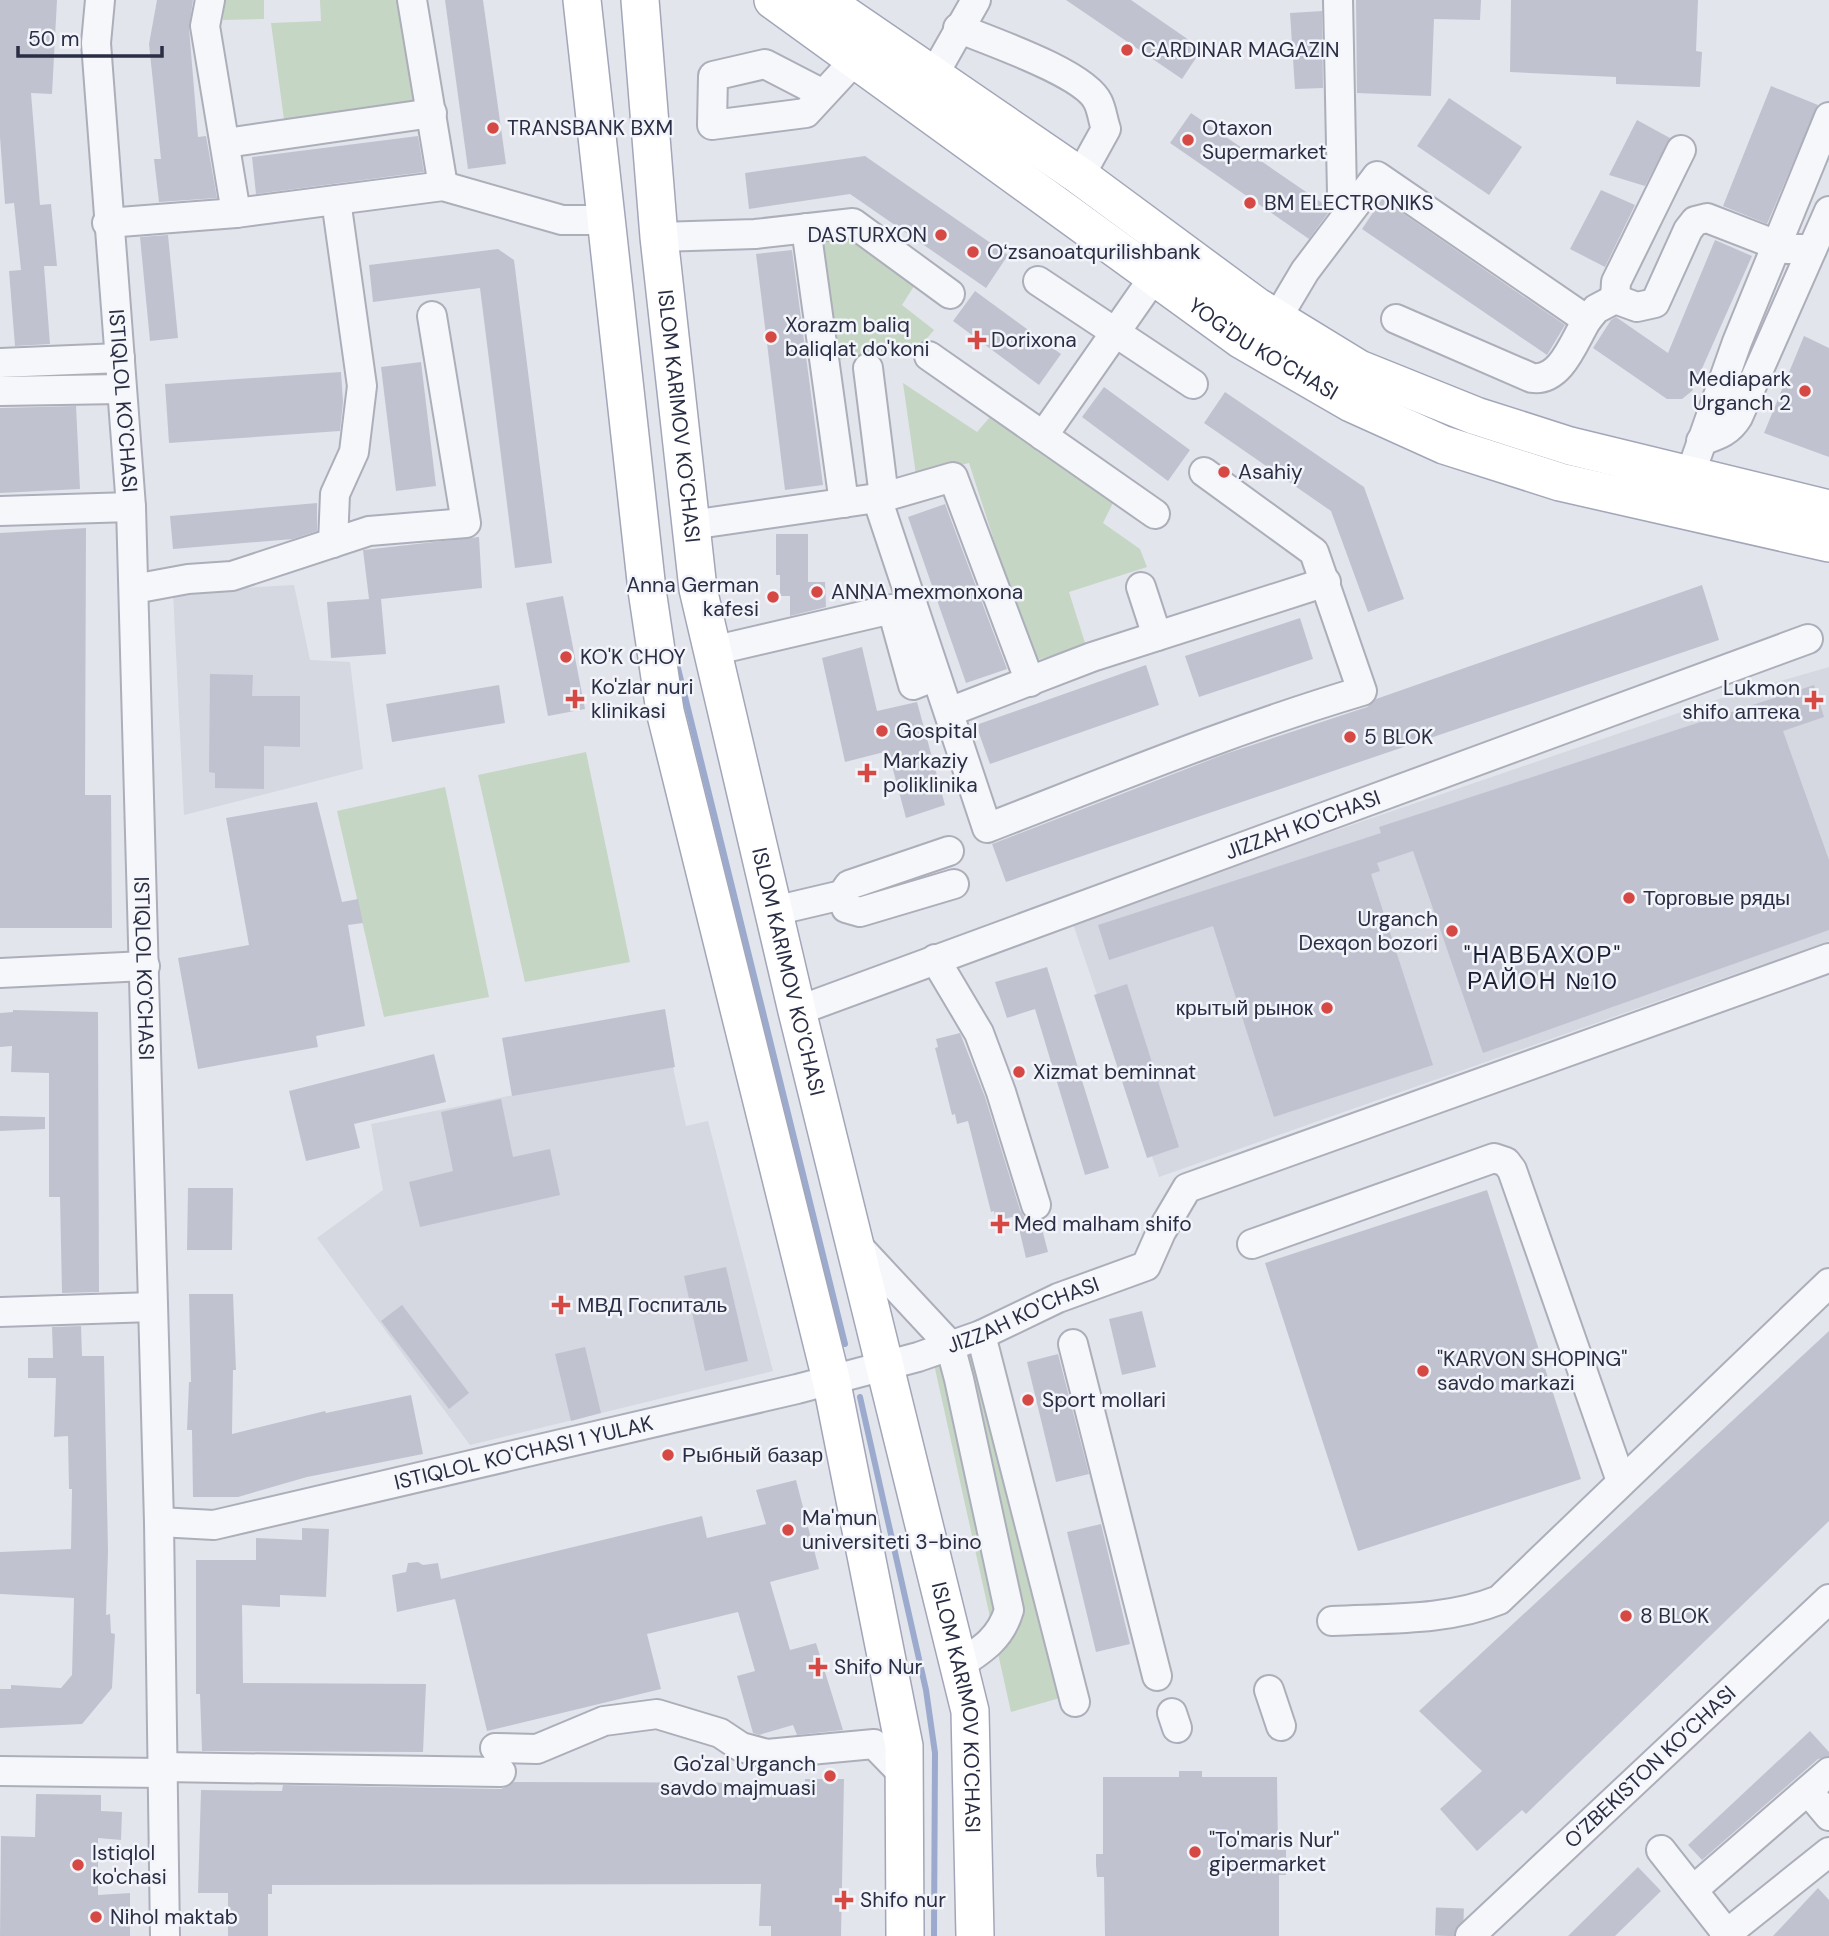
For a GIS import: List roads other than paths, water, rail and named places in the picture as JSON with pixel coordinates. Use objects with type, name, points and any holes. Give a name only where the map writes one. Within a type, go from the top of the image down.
[{"type":"main road","points":[[583,0],[647,590],[665,711],[831,1379],[904,1746],[905,1936]]},
{"type":"main road","name":"YOG'DU KO'CHASI","points":[[773,0],[1154,277],[1255,347],[1351,403],[1444,445],[1560,482],[1829,543]]},
{"type":"main road","name":"YOG'DU KO'CHASI","points":[[823,0],[1080,176],[1276,318],[1359,369],[1476,416],[1570,446],[1696,458],[1829,509]]},
{"type":"main road","name":"ISLOM KARIMOV KO'CHASI","points":[[641,1],[659,237],[698,589],[797,1010],[972,1725],[975,1936]]},
{"type":"street","name":"ISTIQLOL KO'CHASI","points":[[100,0],[96,43],[107,223],[131,507],[134,589],[159,1522],[165,1936]]},
{"type":"street","points":[[210,0],[205,26],[236,213]]},
{"type":"street","points":[[412,0],[443,186]]},
{"type":"street","points":[[933,76],[976,0]]},
{"type":"street","points":[[1338,0],[1342,194]]},
{"type":"street","points":[[958,29],[1025,54],[1062,72],[1098,100],[1106,129],[1080,176]]},
{"type":"street","points":[[822,94],[855,60]]},
{"type":"street","points":[[226,143],[432,113]]},
{"type":"street","points":[[1696,458],[1776,243],[1829,117]]},
{"type":"street","points":[[1615,299],[1616,282],[1681,150]]},
{"type":"street","points":[[1276,318],[1305,271],[1377,176],[1587,320]]},
{"type":"street","points":[[107,223],[236,213],[443,186],[562,220],[607,220]]},
{"type":"street","points":[[333,543],[335,494],[354,452],[362,386],[336,200]]},
{"type":"street","points":[[1696,458],[1732,427],[1738,417],[1829,211]]},
{"type":"street","points":[[1396,319],[1532,378],[1542,379],[1556,373],[1596,309],[1615,299],[1637,307],[1656,303],[1688,230],[1695,221],[1707,218],[1799,251],[1812,248]]},
{"type":"street","points":[[659,237],[755,234],[853,223],[950,295]]},
{"type":"street","points":[[806,228],[844,503]]},
{"type":"street","points":[[1043,436],[1154,277]]},
{"type":"street","points":[[1038,281],[1193,384]]},
{"type":"street","points":[[134,589],[188,579],[232,576],[369,531],[466,523],[432,316]]},
{"type":"street","points":[[929,356],[1155,514]]},
{"type":"street","points":[[0,363],[120,358]]},
{"type":"street","points":[[868,368],[880,498],[987,828],[1184,752],[1362,691],[1314,552],[1204,472]]},
{"type":"street","points":[[0,391],[121,389]]},
{"type":"street","points":[[691,525],[880,498],[953,477],[1030,682]]},
{"type":"street","points":[[0,512],[131,507]]},
{"type":"street","points":[[949,712],[1157,636],[1326,582]]},
{"type":"street","points":[[1141,587],[1157,636]]},
{"type":"street","points":[[712,651],[892,610],[913,685],[936,676]]},
{"type":"street","name":"JIZZAH KO'CHASI","points":[[797,1010],[1808,639]]},
{"type":"street","points":[[774,911],[842,895],[849,885],[949,851]]},
{"type":"street","points":[[842,895],[846,908],[860,912],[954,884]]},
{"type":"street","name":"JIZZAH KO'CHASI","points":[[886,1365],[981,1335],[1058,1298],[1146,1266],[1161,1232],[1187,1188],[1829,958]]},
{"type":"street","points":[[935,959],[979,1033],[1001,1092],[1036,1205]]},
{"type":"street","points":[[0,973],[145,966]]},
{"type":"street","points":[[1252,1244],[1494,1158],[1506,1162],[1512,1170],[1621,1481]]},
{"type":"street","points":[[856,1244],[950,1345],[1009,1610],[1004,1629],[987,1647],[959,1665]]},
{"type":"street","points":[[1332,1621],[1441,1615],[1477,1609],[1499,1600],[1829,1283]]},
{"type":"street","points":[[0,1312],[153,1307]]},
{"type":"street","points":[[981,1335],[1075,1702]]},
{"type":"street","points":[[1073,1344],[1157,1676]]},
{"type":"street","name":"ISTIQLOL KO'CHASI 1 YULAK","points":[[159,1522],[214,1525],[770,1396],[886,1365]]},
{"type":"street","name":"O’ZBEKISTON KO‘CHASI","points":[[1470,1936],[1824,1614]]},
{"type":"street","points":[[1269,1690],[1282,1726]]},
{"type":"street","points":[[0,1771],[162,1770],[498,1760],[537,1749],[604,1721],[657,1714],[720,1733],[741,1747],[767,1754],[874,1744],[905,1776]]},
{"type":"street","points":[[1693,1890],[1819,1781],[1829,1816]]},
{"type":"street","points":[[1661,1850],[1726,1935],[1829,1852]]},
{"type":"waterway","points":[[674,652],[845,1344]]},
{"type":"waterway","points":[[860,1397],[926,1690],[935,1753],[934,1936]]},
{"type":"tunnel","points":[[1449,1936],[1450,1905]]},
{"type":"place","name":"CARDINAR MAGAZIN","points":[[1127,50]]},
{"type":"place","name":"TRANSBANK BXM","points":[[493,128]]},
{"type":"place","name":"Otaxon Supermarket","points":[[1188,140]]},
{"type":"place","name":"BM ELECTRONIKS","points":[[1250,203]]},
{"type":"place","name":"DASTURXON","points":[[941,235]]},
{"type":"place","name":"Oʻzsanoatqurilishbank","points":[[973,252]]},
{"type":"place","name":"Xorazm baliq baliqlat do'koni","points":[[771,337]]},
{"type":"place","name":"Dorixona","points":[[977,340]]},
{"type":"place","name":"Mediapark Urganch 2","points":[[1805,391]]},
{"type":"place","name":"Asahiy","points":[[1224,472]]},
{"type":"place","name":"ANNA mexmonxona","points":[[817,592]]},
{"type":"place","name":"Anna German kafesi","points":[[773,597]]},
{"type":"place","name":"KO'K CHOY","points":[[566,657]]},
{"type":"place","name":"Ko'zlar nuri klinikasi","points":[[575,699]]},
{"type":"place","name":"Lukmon shifo аптека","points":[[1814,700]]},
{"type":"place","name":"Gospital","points":[[882,731]]},
{"type":"place","name":"5 BLOK","points":[[1350,737]]},
{"type":"place","name":"Markaziy poliklinika","points":[[867,773]]},
{"type":"place","name":"Торговые ряды","points":[[1629,898]]},
{"type":"place","name":"Urganch Dexqon bozori","points":[[1452,931]]},
{"type":"place","name":"крытый рынок","points":[[1327,1008]]},
{"type":"place","name":"Xizmat beminnat","points":[[1019,1072]]},
{"type":"place","name":"Med malham shifo","points":[[1000,1224]]},
{"type":"place","name":"МВД Госпиталь","points":[[561,1305]]},
{"type":"place","name":"\"KARVON SHOPING\" savdo markazi","points":[[1423,1371]]},
{"type":"place","name":"Sport mollari","points":[[1028,1400]]},
{"type":"place","name":"Рыбный базар","points":[[668,1455]]},
{"type":"place","name":"Ma'mun universiteti 3-bino","points":[[788,1530]]},
{"type":"place","name":"8 BLOK","points":[[1626,1616]]},
{"type":"place","name":"Shifo Nur","points":[[818,1667]]},
{"type":"place","name":"Go'zal Urganch savdo majmuasi","points":[[830,1776]]},
{"type":"place","name":"\"To'maris Nur\" gipermarket","points":[[1195,1852]]},
{"type":"place","name":"Istiqlol ko'chasi","points":[[78,1865]]},
{"type":"place","name":"Shifo nur","points":[[844,1900]]},
{"type":"place","name":"Nihol maktab","points":[[96,1917]]},
{"type":"district","name":"\"НАВБАХОР\" РАЙОН №10","points":[[1543,968]]}]
